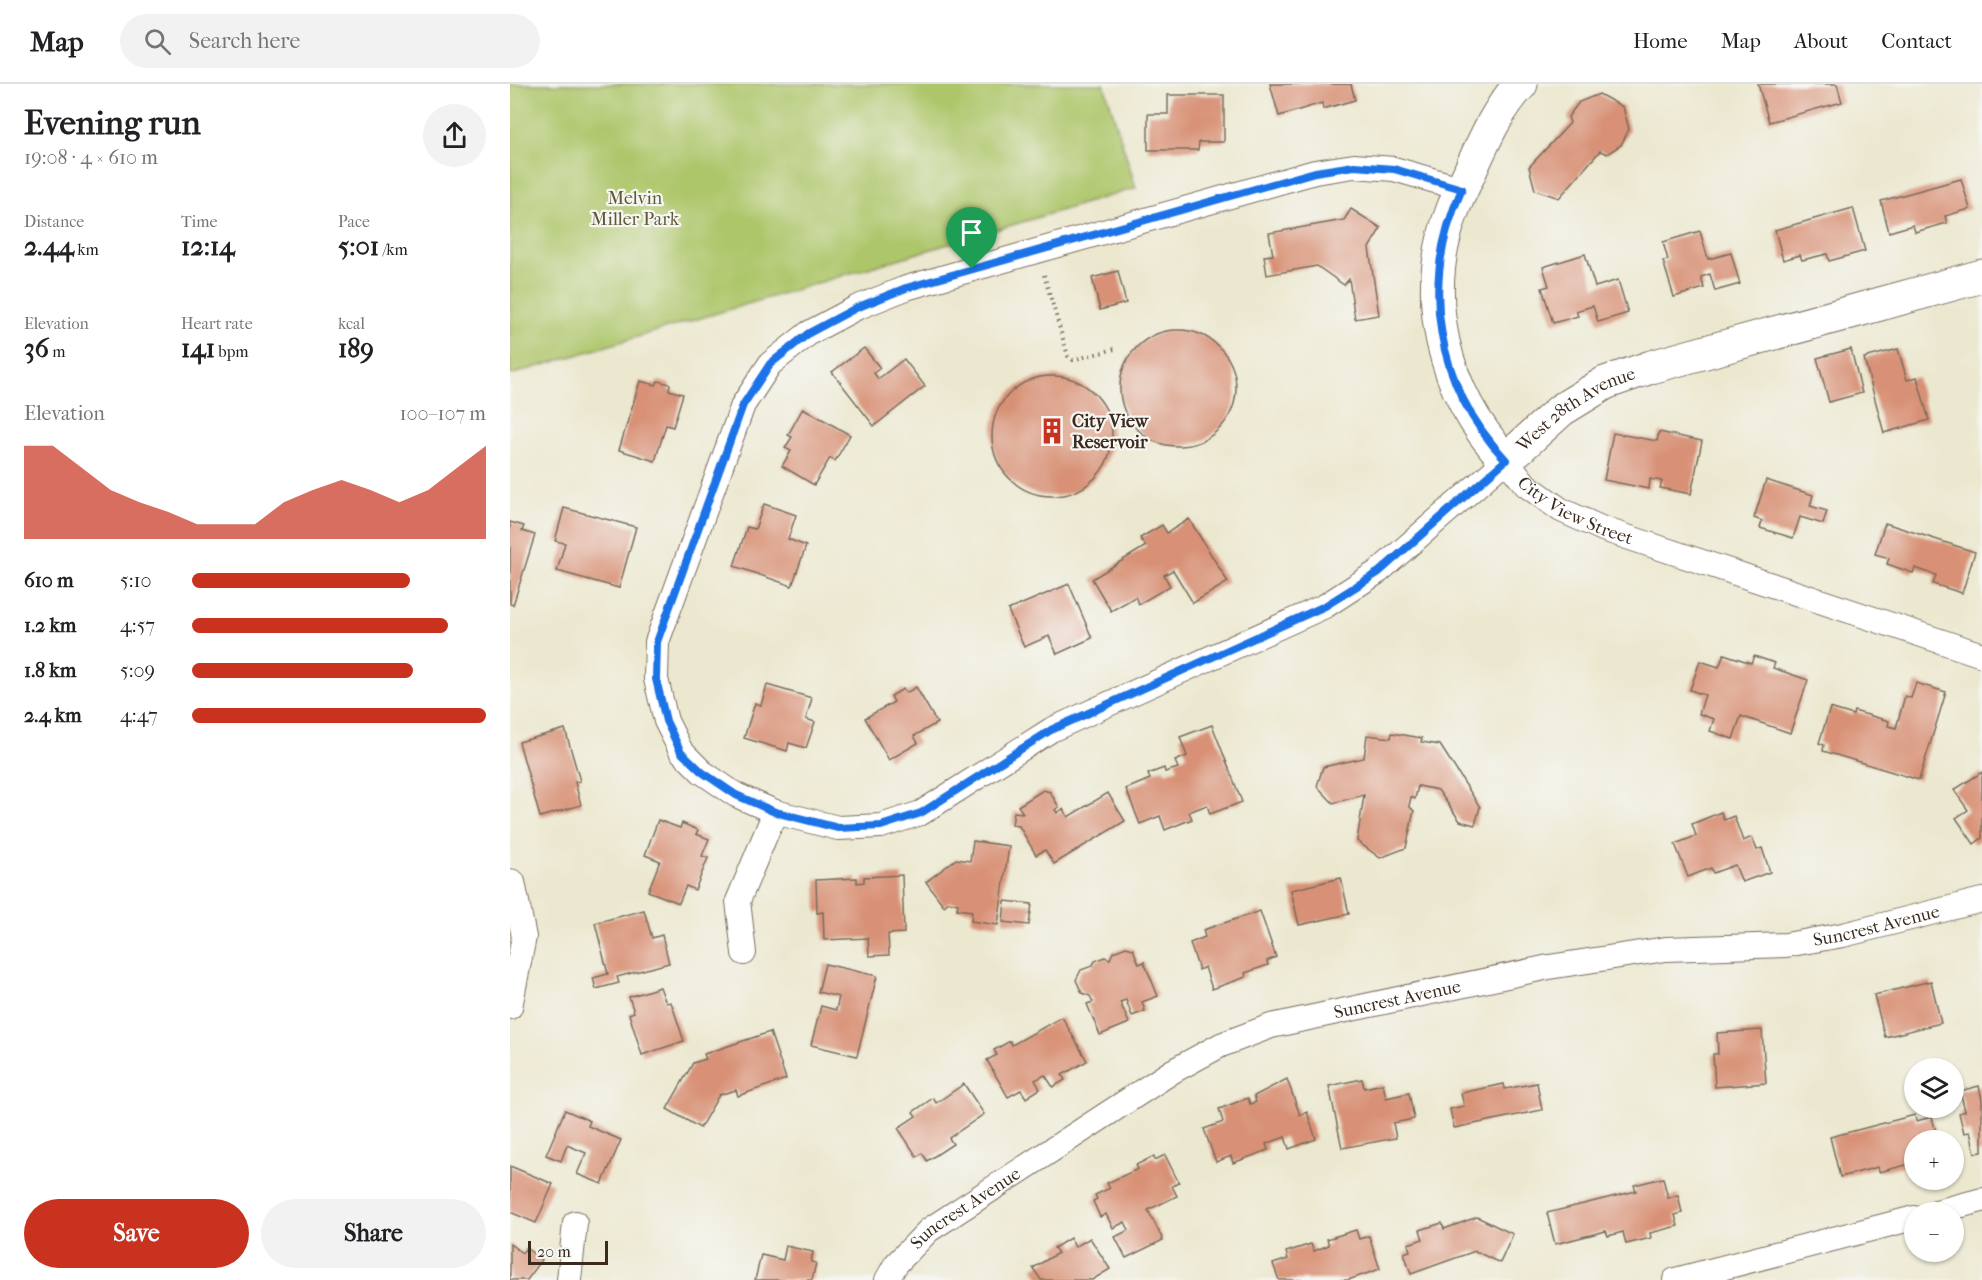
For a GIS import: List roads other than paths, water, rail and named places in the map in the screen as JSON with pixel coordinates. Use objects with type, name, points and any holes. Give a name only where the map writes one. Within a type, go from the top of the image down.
[{"type":"street","name":"City View Street","points":[[1521,84],[1508,97],[1453,210],[1442,252],[1438,287],[1441,328],[1448,364],[1461,400],[1483,436],[1526,485],[1562,510],[1603,529],[1982,655]]},
{"type":"street","name":"West 28th Avenue","points":[[1462,189],[1394,169],[1354,166],[1315,172],[906,288],[856,308],[809,333],[770,364],[743,405],[657,642],[656,679],[666,721],[681,752],[702,772],[736,795],[775,812],[838,828],[881,826],[921,813],[1051,730],[1325,606],[1379,572],[1561,410],[1605,383],[1651,367],[1982,276]]},
{"type":"street","points":[[744,953],[738,901],[775,812]]},
{"type":"street","points":[[510,881],[513,882],[524,937],[510,1007]]},
{"type":"street","name":"Suncrest Avenue","points":[[888,1280],[896,1264],[929,1230],[1173,1071],[1221,1045],[1271,1026],[1549,967],[1666,949],[1786,945],[1809,941],[1982,900]]},
{"type":"street","points":[[1964,1205],[1982,1200]]},
{"type":"street","points":[[1675,1280],[1904,1221]]},
{"type":"street","points":[[569,1280],[575,1223]]},
{"type":"place","name":"City View Reservoir","points":[[1052,431]]},
{"type":"park label","name":"Melvin Miller Park","points":[[635,208]]}]
